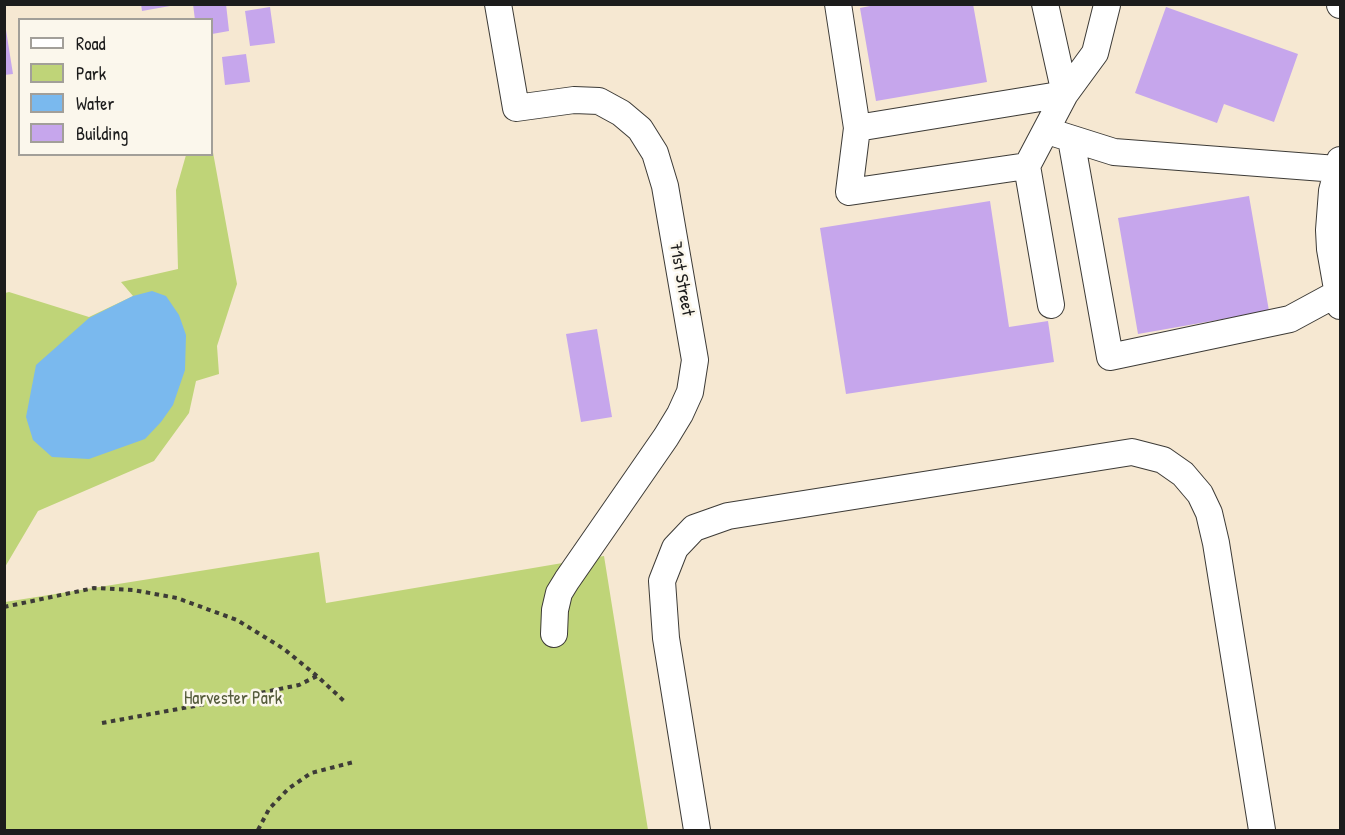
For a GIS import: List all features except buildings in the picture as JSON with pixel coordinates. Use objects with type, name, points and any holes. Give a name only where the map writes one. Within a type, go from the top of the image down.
[{"type":"street","name":"71st Street","points":[[498,4],[516,108],[574,100],[599,101],[621,113],[640,129],[655,153],[665,186],[695,360],[690,392],[680,414],[559,593],[555,610],[554,634]]},
{"type":"street","points":[[838,4],[857,128],[849,192],[1027,166]]},
{"type":"street","points":[[1045,4],[1065,94]]},
{"type":"street","points":[[1051,305],[1027,166],[1065,94],[1095,53],[1107,5]]},
{"type":"street","points":[[857,128],[1065,94]]},
{"type":"street","points":[[1045,131],[1114,152],[1339,164],[1330,200],[1329,230],[1339,299],[1290,319],[1110,357],[1071,139]]},
{"type":"street","points":[[697,831],[666,638],[662,581],[675,548],[694,528],[728,516],[1132,452],[1163,460],[1183,474],[1200,494],[1209,513],[1216,543],[1262,831]]},
{"type":"path","points":[[4,607],[94,588],[177,598],[237,620],[284,649],[344,701]]},
{"type":"path","points":[[102,723],[299,685],[317,676]]},
{"type":"path","points":[[258,831],[269,809],[288,789],[311,773],[354,762]]},
{"type":"green space","points":[[213,152],[237,284],[217,346],[219,374],[196,381],[189,413],[154,461],[38,511],[5,567],[5,293],[9,292],[89,317],[133,296],[121,282],[178,269],[176,190],[186,156],[213,156]]},
{"type":"green space","name":"Harvester Park","points":[[319,552],[326,603],[604,556],[648,830],[5,830],[5,602]]},
{"type":"water","points":[[152,291],[166,296],[179,315],[186,335],[185,370],[173,405],[145,439],[89,459],[52,457],[33,440],[26,417],[36,365],[89,318],[133,296]]}]
